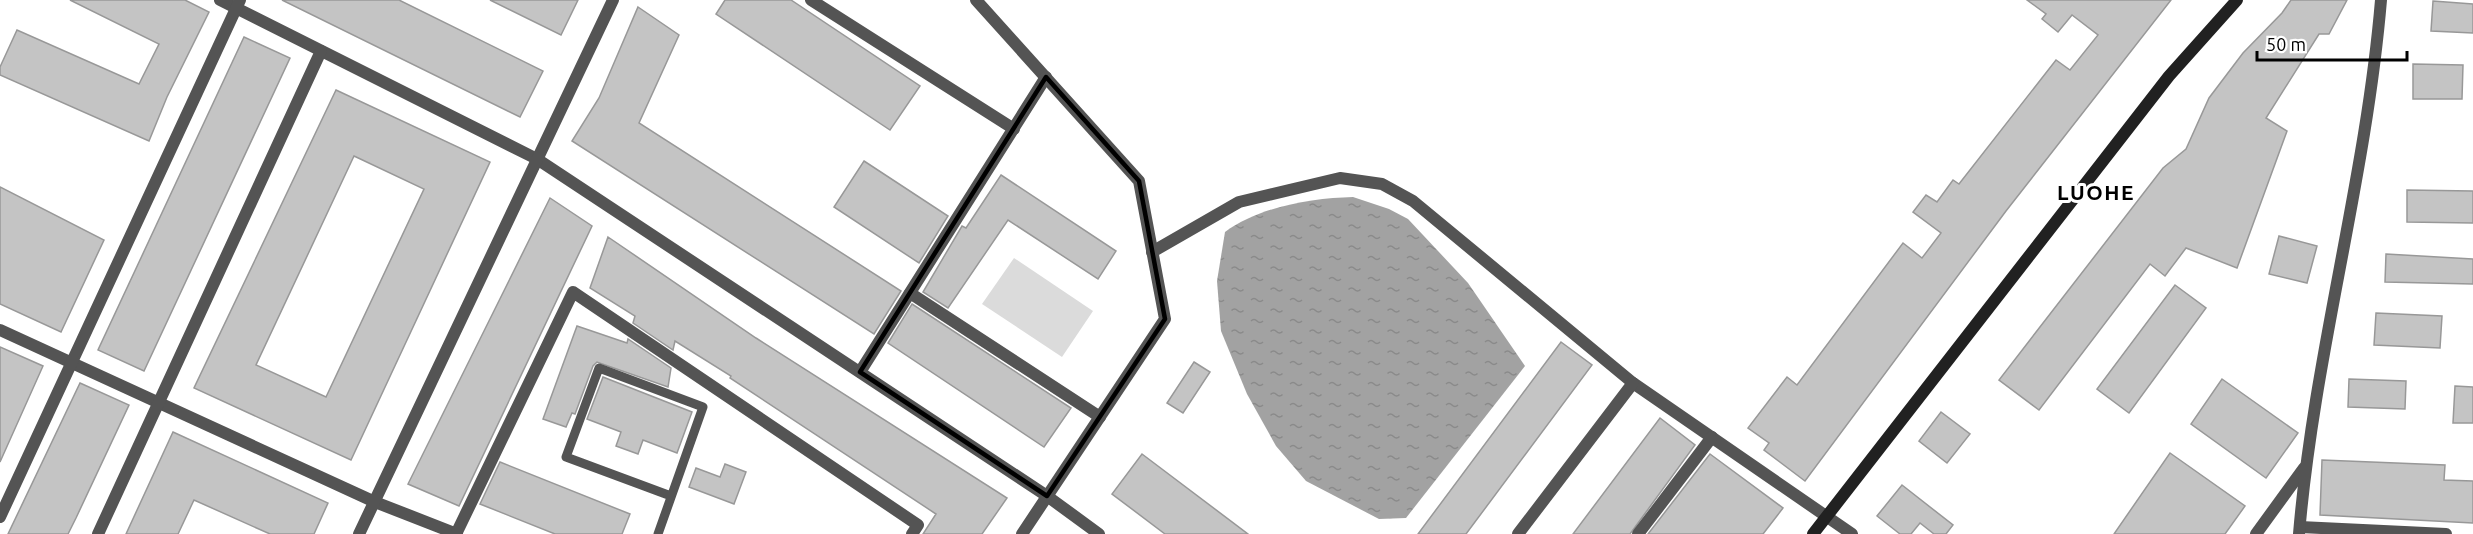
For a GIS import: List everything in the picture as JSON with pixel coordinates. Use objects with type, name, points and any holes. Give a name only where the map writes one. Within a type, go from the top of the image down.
[{"type":"main road","points":[[1813,534],[2169,76],[2237,0]]},
{"type":"street","points":[[220,0],[238,4],[321,51],[537,159],[1047,496],[1099,534]]},
{"type":"street","points":[[359,534],[613,0]]},
{"type":"street","points":[[811,0],[1014,129]]},
{"type":"street","points":[[976,0],[1139,181],[1165,319],[1022,534]]},
{"type":"street","points":[[2381,0],[2375,72],[2305,467],[2300,530],[2445,534]]},
{"type":"street","points":[[0,517],[238,4]]},
{"type":"street","points":[[98,534],[321,51]]},
{"type":"street","points":[[860,372],[1046,77]]},
{"type":"street","points":[[1152,252],[1239,202],[1340,178],[1382,184],[1413,201],[1633,383],[1852,534]]},
{"type":"street","points":[[0,330],[375,502],[457,534],[573,292],[918,525],[912,534]]},
{"type":"street","points":[[910,293],[1100,417]]},
{"type":"street","points":[[1518,534],[1633,383]]},
{"type":"street","points":[[1638,534],[1712,437]]},
{"type":"street","points":[[2256,534],[2305,467]]},
{"type":"lane","points":[[658,534],[703,407],[599,368],[566,457],[671,496]]},
{"type":"highlighted area","points":[[1046,77],[1139,181],[1165,319],[1047,496],[860,372]]},
{"type":"shaded area","points":[[1014,258],[1093,311],[1062,357],[982,304]]},
{"type":"water","points":[[1353,197],[1389,209],[1408,219],[1468,283],[1525,366],[1406,518],[1379,519],[1306,481],[1276,446],[1247,394],[1221,331],[1217,281],[1225,232],[1269,210],[1320,199]]},
{"type":"building","points":[[70,0],[185,0],[209,12],[167,97],[149,141],[0,75],[0,67],[17,30],[139,84],[159,44]]},
{"type":"building","points":[[282,0],[399,0],[543,71],[520,117]]},
{"type":"building","points":[[490,0],[578,0],[561,35]]},
{"type":"building","points":[[725,0],[791,0],[920,86],[890,130],[716,14]]},
{"type":"building","points":[[2027,0],[2171,0],[2006,211],[1805,481],[1764,450],[1769,443],[1748,428],[1787,377],[1797,385],[1903,243],[1922,258],[1941,233],[1913,212],[1926,195],[1937,202],[1953,180],[1959,184],[2056,60],[2070,70],[2098,35],[2072,15],[2058,32],[2042,19],[2046,14]]},
{"type":"building","points":[[2291,0],[2347,0],[2329,34],[2319,34],[2266,118],[2287,131],[2237,268],[2186,248],[2165,276],[2150,264],[2039,410],[1999,380],[2163,168],[2186,149],[2209,98],[2243,53],[2282,13]]},
{"type":"building","points":[[2433,1],[2473,4],[2473,33],[2431,31]]},
{"type":"building","points":[[638,7],[679,35],[639,123],[901,291],[874,334],[572,141],[599,98]]},
{"type":"building","points":[[244,37],[290,58],[144,371],[98,350]]},
{"type":"building","points":[[2413,64],[2463,65],[2462,99],[2413,99]]},
{"type":"building","points":[[336,90],[490,162],[351,460],[194,388]],"holes":[[[354,156],[424,189],[326,397],[256,365]]]},
{"type":"building","points":[[864,161],[948,216],[919,263],[834,207]]},
{"type":"building","points":[[1001,175],[1116,251],[1098,279],[1008,220],[948,308],[923,292],[962,226],[966,228]]},
{"type":"building","points":[[0,187],[104,240],[61,332],[0,304]]},
{"type":"building","points":[[2407,190],[2473,191],[2473,223],[2407,222]]},
{"type":"building","points":[[550,198],[592,226],[459,506],[408,484]]},
{"type":"building","points":[[2279,236],[2317,246],[2307,283],[2269,274]]},
{"type":"building","points":[[608,237],[756,338],[1007,498],[982,534],[923,534],[936,514],[730,378],[731,376],[675,341],[673,350],[633,323],[635,316],[590,288]]},
{"type":"building","points":[[2386,254],[2473,259],[2473,284],[2385,282]]},
{"type":"building","points":[[2175,285],[2206,308],[2129,413],[2097,389]]},
{"type":"building","points":[[912,304],[1071,408],[1044,447],[888,343]]},
{"type":"building","points":[[2376,313],[2442,316],[2440,348],[2374,345]]},
{"type":"building","points":[[577,326],[627,343],[628,339],[671,368],[668,387],[597,362],[593,366],[575,414],[572,413],[566,427],[543,419]]},
{"type":"building","points":[[1561,342],[1592,365],[1466,534],[1418,534]]},
{"type":"building","points":[[0,347],[43,366],[0,462]]},
{"type":"building","points":[[1194,362],[1210,372],[1183,413],[1167,403]]},
{"type":"building","points":[[603,377],[692,412],[677,453],[643,440],[638,454],[616,446],[621,432],[587,419]]},
{"type":"building","points":[[2222,379],[2298,433],[2266,478],[2191,424]]},
{"type":"building","points":[[2349,379],[2406,381],[2405,409],[2348,407]]},
{"type":"building","points":[[80,383],[129,405],[76,518],[68,534],[8,534]]},
{"type":"building","points":[[2455,386],[2473,387],[2473,423],[2453,423]]},
{"type":"building","points":[[1941,412],[1970,434],[1947,463],[1919,441]]},
{"type":"building","points":[[1660,418],[1695,445],[1630,534],[1573,534]]},
{"type":"building","points":[[173,432],[328,503],[314,534],[270,534],[194,500],[178,534],[126,534]]},
{"type":"building","points":[[2170,453],[2245,506],[2225,534],[2114,534]]},
{"type":"building","points":[[1142,454],[1248,534],[1165,534],[1112,494]]},
{"type":"building","points":[[1710,454],[1783,508],[1763,534],[1648,534]]},
{"type":"building","points":[[2322,460],[2445,465],[2444,480],[2473,481],[2473,523],[2320,515]]},
{"type":"building","points":[[500,462],[630,514],[622,534],[555,534],[480,504]]},
{"type":"building","points":[[725,464],[746,472],[734,504],[689,487],[696,468],[720,477]]},
{"type":"building","points":[[1902,485],[1953,525],[1946,534],[1934,534],[1920,523],[1911,534],[1900,534],[1877,516]]},
{"type":"district","name":"LUOHE","points":[[2096,192]]}]
